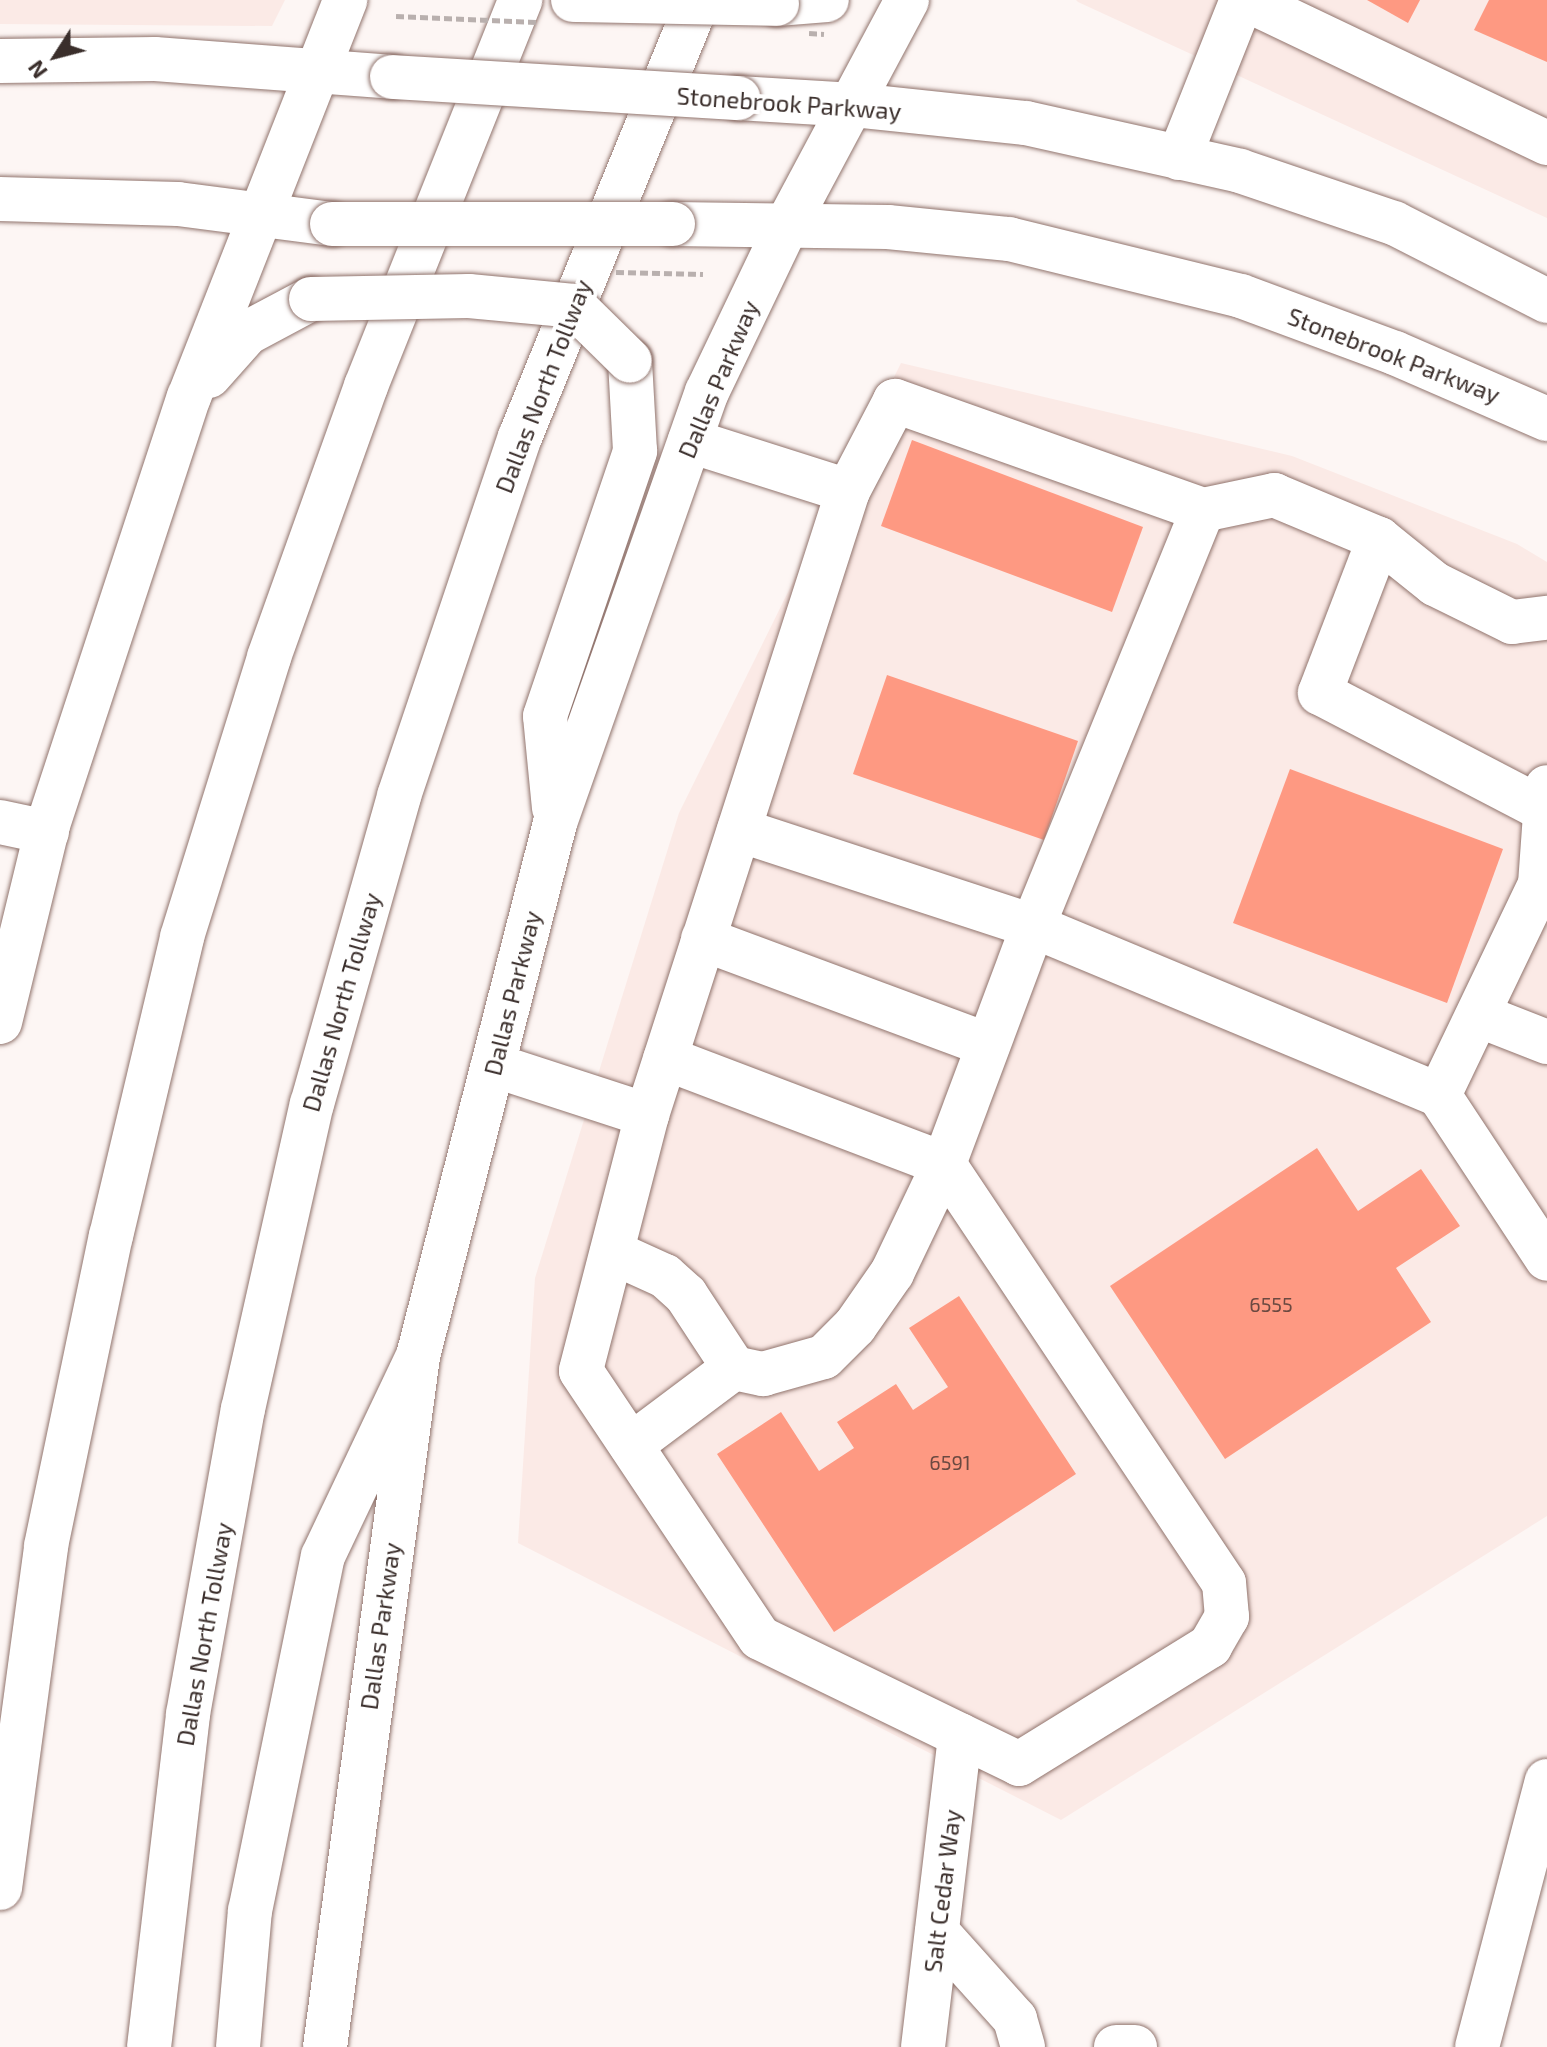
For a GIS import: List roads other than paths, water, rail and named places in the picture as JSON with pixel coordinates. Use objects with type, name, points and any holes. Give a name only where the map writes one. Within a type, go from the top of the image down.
[{"type":"main road","points":[[0,1022],[47,832],[189,397],[345,0]]},
{"type":"main road","points":[[0,1888],[46,1546],[111,1236],[182,937],[290,597],[366,386],[520,0]]},
{"type":"main road","points":[[573,0],[777,4],[827,0]]},
{"type":"main road","name":"Dallas North Tollway","points":[[149,2047],[188,1714],[243,1409],[312,1104],[399,796],[520,437],[698,0]]},
{"type":"main road","name":"Dallas Parkway","points":[[325,2047],[418,1356],[555,823],[707,392],[787,225],[854,105],[907,0]]},
{"type":"main road","points":[[1179,158],[1245,0],[1547,143]]},
{"type":"main road","name":"Stonebrook Parkway","points":[[0,61],[155,59],[317,73],[854,105],[1026,123],[1240,171],[1394,223],[1547,301]]},
{"type":"main road","name":"Stonebrook Parkway","points":[[0,199],[178,204],[332,224],[888,227],[1009,239],[1241,296],[1395,353],[1547,419]]},
{"type":"main road","points":[[189,397],[247,333],[311,299],[469,296],[574,306],[630,361],[635,451],[545,716],[555,823]]},
{"type":"main road","points":[[665,1058],[944,1164],[1224,1583],[1227,1617],[1210,1646],[1019,1764],[760,1638],[581,1371],[647,1115],[665,1058],[703,939],[848,491],[895,401],[1203,510],[1274,495],[1379,539],[1435,584],[1512,622],[1547,618]]},
{"type":"main road","points":[[690,441],[848,491]]},
{"type":"main road","points":[[612,1252],[665,1276],[686,1295],[734,1368],[763,1374],[824,1357],[855,1326],[892,1273],[944,1164],[1033,926],[1203,510]]},
{"type":"main road","points":[[1379,539],[1320,693],[1546,799],[1540,884],[1439,1095]]},
{"type":"main road","points":[[0,822],[47,832]]},
{"type":"main road","points":[[739,830],[1033,926],[1439,1095],[1547,1259]]},
{"type":"main road","points":[[703,939],[988,1045]]},
{"type":"main road","points":[[1478,1015],[1547,1042]]},
{"type":"main road","points":[[493,1065],[647,1115]]},
{"type":"main road","points":[[238,2047],[250,1911],[323,1556],[418,1356]]},
{"type":"main road","points":[[631,1445],[734,1368]]},
{"type":"main road","name":"Salt Cedar Way","points":[[923,2047],[960,1735]]},
{"type":"main road","points":[[1477,2047],[1547,1781]]},
{"type":"main road","points":[[937,1932],[1015,2019],[1023,2047]]},
{"type":"main road","points":[[1116,2047],[1135,2047]]}]
